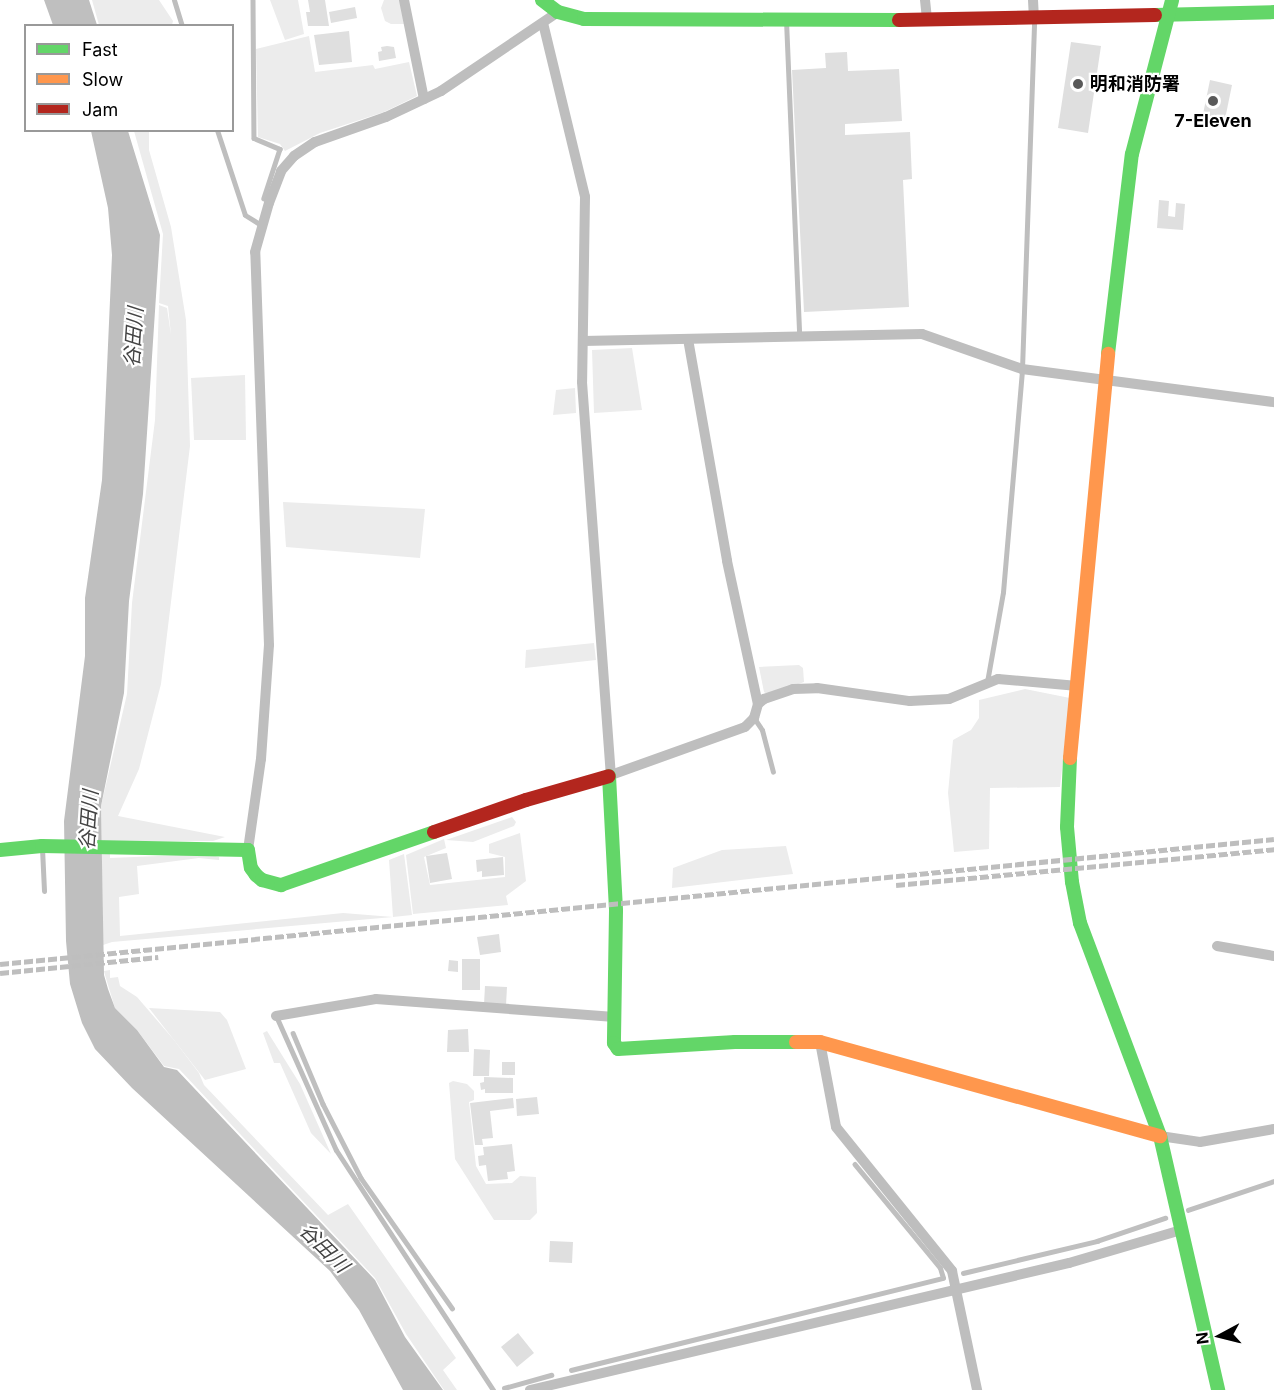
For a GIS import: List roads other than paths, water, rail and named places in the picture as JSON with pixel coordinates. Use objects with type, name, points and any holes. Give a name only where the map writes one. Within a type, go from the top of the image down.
[{"type":"street","points":[[404,0],[424,99]]},
{"type":"street","points":[[542,0],[558,12],[584,19],[927,20],[1274,12]]},
{"type":"street","points":[[925,0],[927,20]]},
{"type":"street","points":[[1034,0],[1034,17]]},
{"type":"street","points":[[1172,0],[1132,154],[1105,379],[1067,796],[1068,844],[1076,904],[1087,946],[1160,1136],[1218,1390]]},
{"type":"street","points":[[558,12],[441,91],[386,117],[315,142],[294,156],[281,171],[261,225],[255,252],[255,273],[269,645],[261,759],[248,850],[251,868],[262,880],[280,885],[526,800],[611,775],[725,737],[745,728],[754,718],[758,704],[726,561],[688,339]]},
{"type":"street","points":[[543,23],[585,197],[582,382],[611,775],[616,911],[615,1043],[621,1051],[735,1042],[820,1042],[1160,1136],[1200,1143],[1274,1129]]},
{"type":"street","points":[[583,341],[922,334],[1022,369],[1274,402]]},
{"type":"street","points":[[758,704],[764,699],[793,689],[817,688],[910,701],[949,699],[998,679],[1078,686]]},
{"type":"street","points":[[0,850],[45,846],[110,846],[248,850]]},
{"type":"street","points":[[1217,946],[1274,956]]},
{"type":"street","points":[[276,1016],[376,999],[614,1017]]},
{"type":"street","points":[[820,1042],[836,1127],[949,1264],[977,1390]]},
{"type":"street","points":[[530,1390],[1069,1263],[1181,1230]]},
{"type":"lane","points":[[174,0],[181,24]]},
{"type":"lane","points":[[987,682],[1003,592],[1022,369],[1034,17]]},
{"type":"lane","points":[[786,20],[799,336]]},
{"type":"lane","points":[[218,132],[245,215],[261,225]]},
{"type":"lane","points":[[754,718],[762,730],[772,772]]},
{"type":"lane","points":[[44,891],[45,846]]},
{"type":"lane","points":[[276,1016],[336,1150],[493,1390]]},
{"type":"water","points":[[44,0],[89,0],[97,24],[53,24]]},
{"type":"water","name":"谷田川","points":[[91,132],[128,132],[160,235],[143,494],[129,601],[124,693],[101,806],[104,975],[115,1008],[137,1030],[164,1067],[177,1070],[375,1280],[405,1337],[443,1390],[403,1390],[359,1310],[330,1271],[132,1088],[95,1049],[82,1023],[70,984],[66,941],[64,821],[85,656],[85,598],[102,480],[112,255],[108,208]]},
{"type":"waterway","points":[[253,0],[254,138],[280,149],[264,198]]},
{"type":"waterway","points":[[293,1033],[323,1104],[361,1178],[452,1308]]},
{"type":"waterway","points":[[571,1370],[943,1278],[940,1268],[855,1165]]},
{"type":"waterway","points":[[1188,1210],[1274,1181]]},
{"type":"waterway","points":[[963,1273],[1097,1241],[1165,1218]]},
{"type":"waterway","points":[[504,1388],[551,1375]]},
{"type":"railway","points":[[0,964],[1274,839]]},
{"type":"railway","points":[[896,885],[1274,849]]},
{"type":"railway","points":[[0,973],[158,957]]},
{"type":"place","name":"明和消防署","points":[[1078,84]]},
{"type":"place","name":"7-Eleven","points":[[1213,101]]}]
